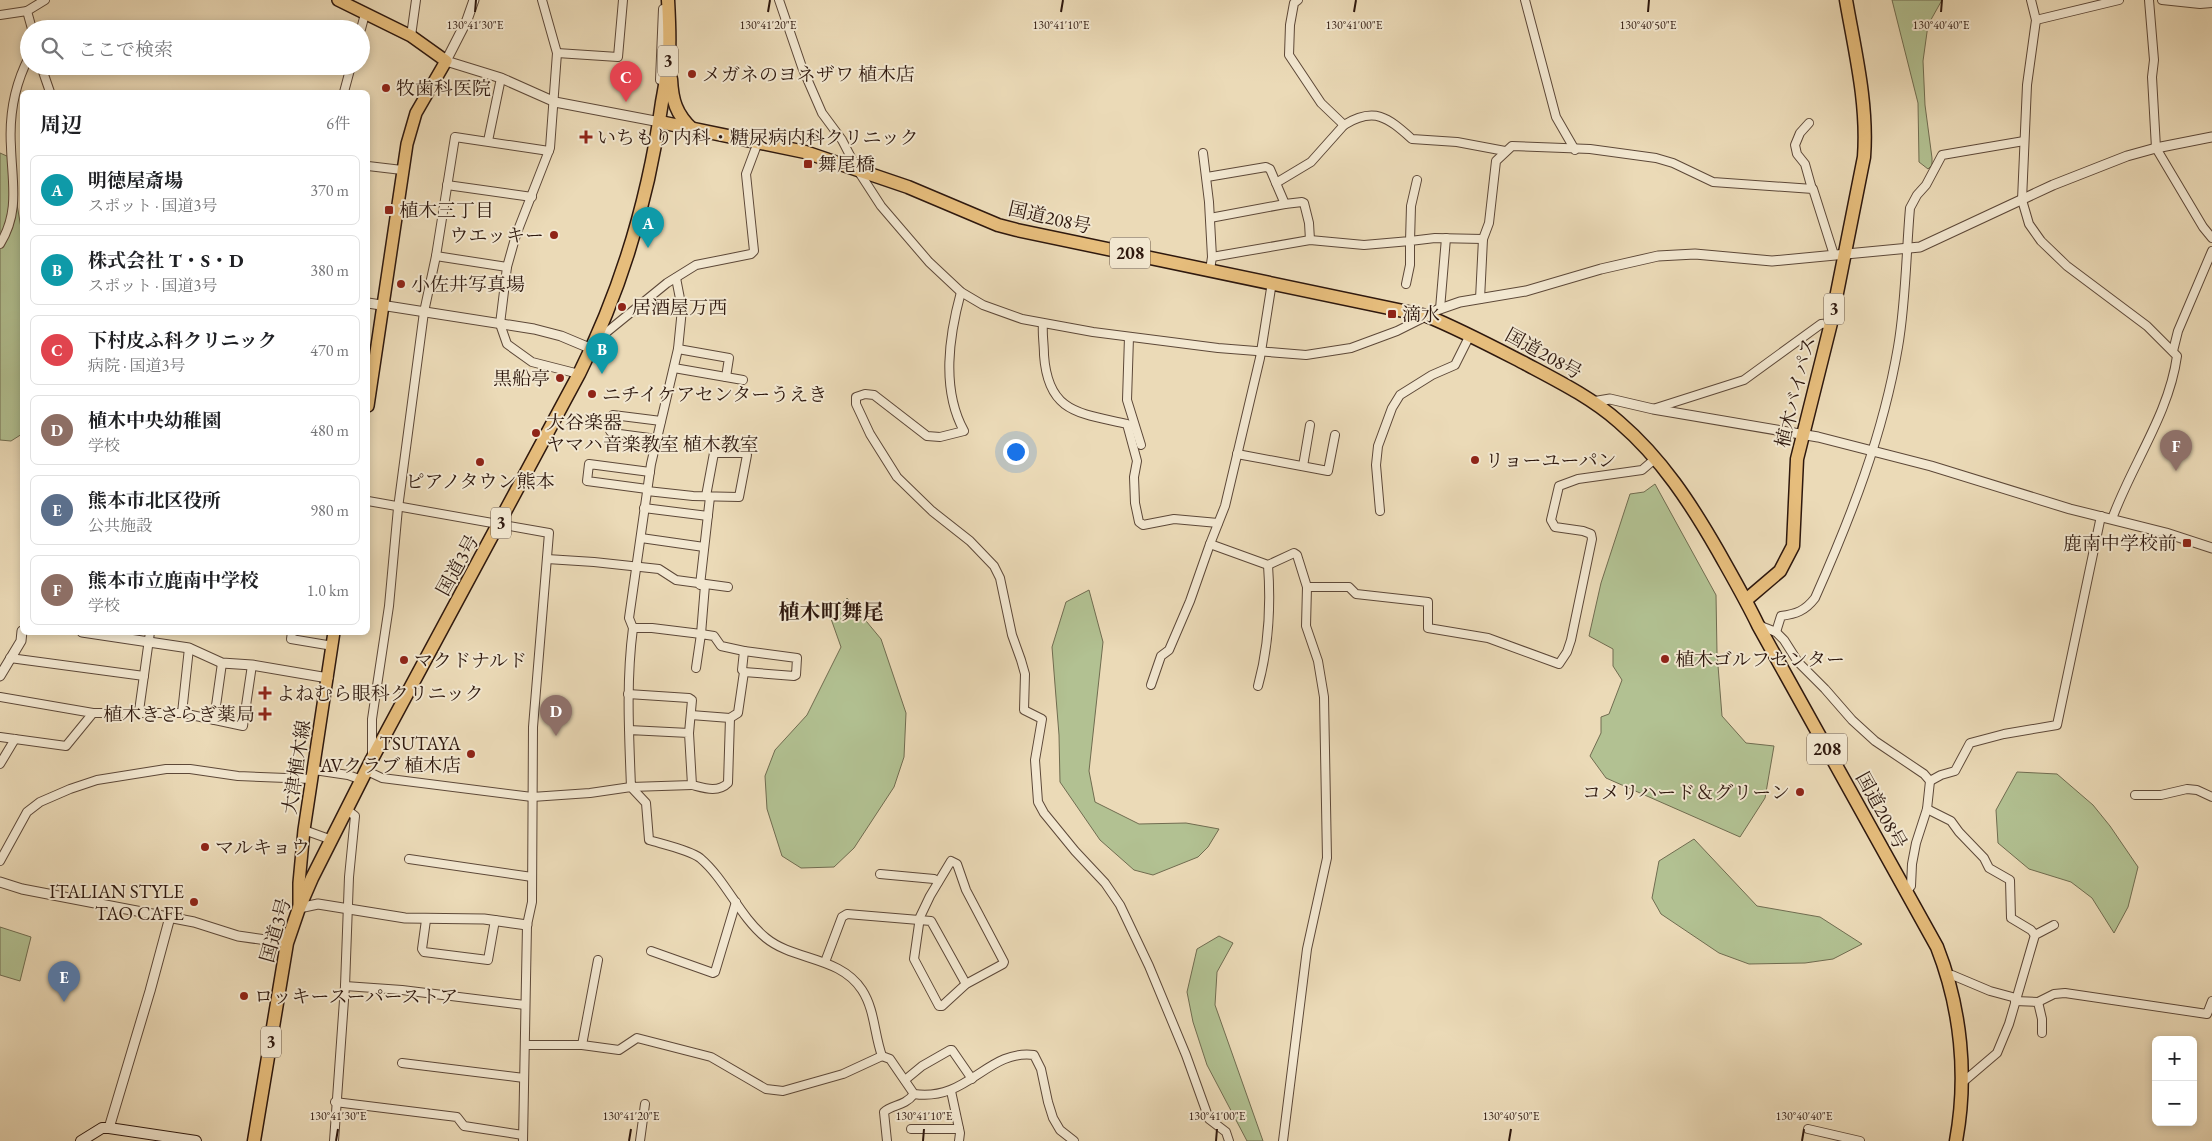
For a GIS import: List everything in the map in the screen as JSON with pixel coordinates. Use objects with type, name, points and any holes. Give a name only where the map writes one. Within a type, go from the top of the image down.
[{"type":"highway","name":"国道3号","points":[[254,1141],[288,943],[300,908],[346,808],[580,374],[594,345],[622,274],[651,167],[660,122],[669,54],[668,0]]},
{"type":"highway","name":"植木バイパス","points":[[1746,600],[1780,571],[1793,546],[1797,459],[1831,323],[1840,254],[1861,176],[1866,132],[1864,103],[1846,0]]},
{"type":"highway","points":[[669,54],[673,102],[678,114],[692,129]]},
{"type":"highway","name":"国道208号","points":[[660,122],[805,152],[908,187],[991,222],[1017,230],[1211,263],[1272,282],[1427,316],[1470,335],[1592,402],[1619,422],[1656,458],[1689,500],[1906,892],[1938,946],[1948,975],[1958,1035],[1963,1082],[1956,1141]]},
{"type":"main road","points":[[338,0],[411,36],[446,61],[416,114],[402,170],[370,392]]},
{"type":"main road","name":"大津植木線","points":[[300,908],[299,883],[304,830],[334,635]]},
{"type":"main road","points":[[81,1141],[102,1128],[196,1141]]},
{"type":"street","points":[[0,15],[27,11],[45,0]]},
{"type":"street","points":[[411,36],[416,0]]},
{"type":"street","points":[[474,0],[467,20],[446,61],[501,78],[555,102],[660,122],[663,0]]},
{"type":"street","points":[[542,0],[557,52],[555,102],[549,151],[516,235],[507,267],[500,324],[507,344],[532,362],[580,374]]},
{"type":"street","points":[[557,52],[618,57],[623,0]]},
{"type":"street","points":[[779,0],[822,113],[842,140],[857,169],[881,206],[929,262],[961,292],[982,305],[1043,324],[1218,348],[1306,355],[1351,348],[1397,331],[1440,309],[1480,299],[1526,291],[1601,269],[1658,256],[1695,254],[1772,261],[1908,250],[1934,241],[2022,200],[2127,156],[2212,137]]},
{"type":"street","points":[[1298,0],[1294,3],[1290,25],[1289,55],[1321,103],[1344,124]]},
{"type":"street","points":[[1525,0],[1556,117],[1576,150]]},
{"type":"street","points":[[2031,0],[2036,20],[2027,85],[2022,200],[2029,224],[2042,241],[2067,266],[2140,320],[2176,356],[2175,370],[2167,399],[2112,519]]},
{"type":"street","points":[[2036,20],[2119,0]]},
{"type":"street","points":[[2149,0],[2156,148],[2203,227],[2212,238]]},
{"type":"street","points":[[2162,0],[2200,4],[2212,3]]},
{"type":"street","points":[[27,11],[30,20]]},
{"type":"street","points":[[364,20],[366,14]]},
{"type":"street","points":[[0,244],[11,223],[14,199],[11,145],[16,88],[21,75]]},
{"type":"street","points":[[44,75],[49,90]]},
{"type":"street","points":[[345,90],[349,75]]},
{"type":"street","points":[[488,141],[501,78]]},
{"type":"street","points":[[1276,183],[1311,162],[1344,124],[1358,116],[1372,115],[1397,124],[1412,139],[1457,142],[1505,151]]},
{"type":"street","points":[[1809,123],[1800,133],[1795,145],[1797,154],[1805,164],[1812,189],[1823,214],[1826,231],[1840,254]]},
{"type":"street","points":[[367,770],[372,719],[389,606],[398,508],[424,312],[436,256],[455,136],[549,151]]},
{"type":"street","points":[[370,304],[534,329],[594,345],[676,278],[696,265],[751,254],[754,251],[746,174],[758,142]]},
{"type":"street","points":[[1776,632],[1781,616],[1797,614],[1808,607],[1815,598],[1847,527],[1874,451],[1899,346],[1910,208],[1917,195],[1926,185],[1942,155],[2024,142]]},
{"type":"street","points":[[1480,299],[1484,239],[1488,223],[1496,161],[1512,146],[1576,150],[1590,149],[1656,158],[1672,163],[1713,182],[1812,189]]},
{"type":"street","points":[[1203,153],[1210,218],[1211,263],[1310,240],[1364,245],[1446,238],[1484,239]]},
{"type":"street","points":[[370,166],[402,170]]},
{"type":"street","points":[[1206,177],[1266,167],[1270,169],[1285,204]]},
{"type":"street","points":[[1406,284],[1410,265],[1411,206],[1417,180]]},
{"type":"street","points":[[447,185],[532,197]]},
{"type":"street","points":[[1210,218],[1302,202],[1304,203],[1309,223],[1310,240]]},
{"type":"street","points":[[1440,309],[1446,238]]},
{"type":"street","points":[[2173,351],[2178,331],[2212,251]]},
{"type":"street","points":[[436,256],[507,267]]},
{"type":"street","points":[[676,278],[682,309],[678,349],[650,472],[629,618],[633,628],[629,659],[628,694],[631,787],[646,803],[649,840],[698,857],[766,938],[789,950],[826,962],[851,978],[862,990],[874,1019],[882,1056]]},
{"type":"street","points":[[1151,685],[1161,656],[1169,650],[1190,601],[1225,506],[1261,352],[1272,282]]},
{"type":"street","points":[[961,292],[953,324],[950,355],[954,405],[964,431],[940,437],[927,436],[874,395],[865,394],[856,397],[856,404],[870,434],[897,477],[932,511],[970,541],[994,566],[1000,578],[1012,635],[1022,660],[1025,674],[1023,709],[1029,714],[1042,719],[1035,760],[1038,802],[1044,813],[1075,851],[1105,883],[1120,905],[1150,966],[1186,1055],[1209,1119],[1226,1132],[1229,1141]]},
{"type":"street","points":[[1653,409],[1744,380],[1822,324],[1831,323]]},
{"type":"street","points":[[1043,324],[1046,374],[1054,395],[1079,413],[1127,424]]},
{"type":"street","points":[[1380,511],[1376,465],[1378,446],[1392,408],[1400,394],[1455,365],[1470,335]]},
{"type":"street","points":[[1129,337],[1127,400],[1125,402],[1127,424],[1136,461],[1134,477],[1135,503],[1139,522],[1143,525],[1174,519],[1218,522]]},
{"type":"street","points":[[678,349],[728,358],[726,377]]},
{"type":"street","points":[[674,368],[743,380]]},
{"type":"street","points":[[1592,402],[1610,399],[1653,409],[1766,427],[1874,451],[1931,466],[2070,509],[2166,533],[2212,548]]},
{"type":"street","points":[[1127,400],[1141,445]]},
{"type":"street","points":[[657,439],[612,433],[610,431],[613,415],[661,420]]},
{"type":"street","points":[[1303,466],[1310,425]]},
{"type":"street","points":[[1237,454],[1328,471],[1335,436]]},
{"type":"street","points":[[650,472],[589,464],[587,481],[647,490],[708,496],[739,497],[741,495],[747,455],[745,453],[714,453],[708,496],[701,634],[696,668]]},
{"type":"street","points":[[1307,587],[1349,587],[1356,594],[1428,602],[1428,628],[1488,638],[1559,664],[1572,640],[1592,539],[1590,534],[1583,531],[1555,527],[1551,520],[1559,486],[1578,479],[1642,470],[1656,458]]},
{"type":"street","points":[[335,1102],[457,1117],[464,1126],[523,1138],[527,925],[532,902],[533,727],[537,663],[548,559],[548,533],[370,502]]},
{"type":"street","points":[[644,508],[708,516]]},
{"type":"street","points":[[1930,781],[1955,771],[1970,743],[2004,734],[2057,725],[2101,516]]},
{"type":"street","points":[[641,538],[704,547]]},
{"type":"street","points":[[1210,544],[1268,565],[1294,553],[1296,555],[1307,587],[1306,626],[1318,661],[1324,697],[1327,858],[1307,949],[1283,1141]]},
{"type":"street","points":[[548,559],[659,569],[676,580],[728,588]]},
{"type":"street","points":[[1258,686],[1263,668],[1270,613],[1268,565]]},
{"type":"street","points":[[1758,625],[1776,632],[1784,640],[1798,662],[1852,720],[1875,741],[1924,774],[1930,781],[1927,809],[1916,843],[1912,864],[1911,886],[1906,892]]},
{"type":"street","points":[[633,628],[667,629],[714,636],[721,646],[797,658],[798,660],[796,675],[794,676],[744,672]]},
{"type":"street","points":[[0,676],[20,641],[21,635]]},
{"type":"street","points":[[122,635],[149,637],[189,648],[222,663],[252,665],[328,678]]},
{"type":"street","points":[[292,635],[292,639],[332,646]]},
{"type":"street","points":[[140,712],[149,637]]},
{"type":"street","points":[[182,713],[189,648]]},
{"type":"street","points":[[691,715],[730,718],[738,712],[744,672],[742,670],[744,651]]},
{"type":"street","points":[[10,658],[144,676]]},
{"type":"street","points":[[214,720],[222,663]]},
{"type":"street","points":[[0,697],[93,713],[182,713],[243,726],[252,665]]},
{"type":"street","points":[[628,694],[689,698],[692,700],[690,733],[692,785]]},
{"type":"street","points":[[0,737],[66,746],[93,713]]},
{"type":"street","points":[[0,861],[27,812],[40,802],[97,780],[166,769],[190,769],[238,776],[348,775],[367,770],[382,778],[532,797],[590,793],[631,787],[692,785],[710,790],[726,786],[728,783],[730,718]]},
{"type":"street","points":[[629,730],[690,733]]},
{"type":"street","points":[[0,764],[15,739]]},
{"type":"street","points":[[2136,795],[2161,795],[2187,789],[2198,790],[2212,796]]},
{"type":"street","points":[[334,1141],[335,1102],[345,986],[349,877],[355,816],[346,808]]},
{"type":"street","points":[[1927,809],[1951,821],[1984,858],[1989,868],[2010,880],[2011,918],[2031,930],[2035,935]]},
{"type":"street","points":[[304,830],[332,840]]},
{"type":"street","points":[[408,859],[532,877]]},
{"type":"street","points":[[954,861],[957,864],[966,890],[1004,962],[966,984],[942,1006],[939,1006],[914,961],[920,919],[938,882],[948,863],[954,861]]},
{"type":"street","points":[[880,874],[934,879],[938,882]]},
{"type":"street","points":[[0,882],[22,889],[194,922],[238,936],[288,943]]},
{"type":"street","points":[[651,951],[713,973],[715,972],[736,902]]},
{"type":"street","points":[[300,908],[318,904],[426,920],[495,920],[527,925]]},
{"type":"street","points":[[826,962],[842,917],[847,914],[920,919],[932,921],[966,984]]},
{"type":"street","points":[[109,1128],[170,917]]},
{"type":"street","points":[[426,920],[422,949],[424,952],[488,960],[495,920]]},
{"type":"street","points":[[1963,1082],[1996,1053],[2009,1024],[2035,935],[2054,925]]},
{"type":"street","points":[[582,1045],[598,960]]},
{"type":"street","points":[[1948,975],[1952,974],[2016,1000],[2038,1002],[2054,994],[2065,993],[2207,1014],[2212,1001]]},
{"type":"street","points":[[345,986],[402,990],[525,1005]]},
{"type":"street","points":[[2038,1002],[2042,1019],[2042,1032]]},
{"type":"street","points":[[525,1045],[582,1045],[619,1050],[637,1038],[711,1056],[766,1089],[783,1091],[843,1074],[882,1056],[890,1059],[914,1094],[926,1096],[951,1091],[1011,1056],[1022,1054],[1034,1055],[1041,1068],[1053,1118],[1060,1130],[1074,1141]]},
{"type":"street","points":[[904,1080],[922,1066],[950,1050],[952,1050],[972,1079]]},
{"type":"street","points":[[402,1063],[524,1078]]},
{"type":"street","points":[[951,1091],[959,1129],[959,1141]]},
{"type":"street","points":[[887,1141],[884,1112],[887,1109],[904,1103],[914,1094]]},
{"type":"street","points":[[640,1141],[645,1104]]},
{"type":"street","points":[[912,1129],[959,1129]]},
{"type":"street","points":[[1808,1129],[1860,1141]]},
{"type":"green space","points":[[1892,0],[1942,0],[1928,25],[1923,61],[1925,105],[1932,158],[1932,165],[1928,169],[1919,162],[1918,103]]},
{"type":"green space","points":[[0,153],[9,157],[20,222],[20,435],[11,441],[0,440]]},
{"type":"green space","name":"植木ゴルフセンター","points":[[1655,484],[1716,595],[1717,653],[1722,716],[1746,743],[1774,746],[1765,798],[1740,837],[1606,778],[1590,756],[1601,733],[1601,717],[1609,714],[1622,680],[1613,666],[1613,649],[1589,636],[1601,583],[1630,494],[1644,492]]},
{"type":"green space","points":[[1089,590],[1103,642],[1089,771],[1095,802],[1139,824],[1186,823],[1219,829],[1208,847],[1198,857],[1153,875],[1134,870],[1100,840],[1060,782],[1059,735],[1052,647],[1066,602]]},
{"type":"green space","points":[[847,598],[881,639],[906,713],[904,757],[894,787],[854,848],[834,867],[801,868],[782,856],[767,809],[765,776],[775,750],[807,715],[841,647],[830,616]]},
{"type":"green space","points":[[2017,772],[2057,774],[2093,805],[2138,867],[2128,907],[2114,933],[2092,898],[2071,882],[2029,869],[1998,843],[1996,810]]},
{"type":"green space","points":[[1694,839],[1757,906],[1820,917],[1862,944],[1833,959],[1805,963],[1749,964],[1719,953],[1661,914],[1652,898],[1659,861]]},
{"type":"green space","points":[[0,927],[31,937],[20,981],[0,975]]},
{"type":"green space","points":[[1219,936],[1233,943],[1217,972],[1215,1005],[1263,1141],[1247,1141],[1207,1065],[1193,1022],[1187,992],[1197,949]]},
{"type":"place","name":"メガネのヨネザワ 植木店","points":[[692,74]]},
{"type":"place","name":"牧歯科医院","points":[[386,88]]},
{"type":"place","name":"下村皮ふ科クリニック","points":[[626,102]]},
{"type":"place","name":"いちもり内科・糖尿病内科クリニック","points":[[586,137]]},
{"type":"place","name":"舞尾橋","points":[[808,164]]},
{"type":"place","name":"植木三丁目","points":[[389,210]]},
{"type":"place","name":"ウエッキー","points":[[554,235]]},
{"type":"place","name":"明徳屋斎場","points":[[648,248]]},
{"type":"place","name":"小佐井写真場","points":[[401,284]]},
{"type":"place","name":"居酒屋万西","points":[[622,307]]},
{"type":"place","name":"滴水","points":[[1392,314]]},
{"type":"place","name":"株式会社 T・S・D","points":[[602,374]]},
{"type":"place","name":"黒船亭","points":[[560,378]]},
{"type":"place","name":"ニチイケアセンターうえき","points":[[592,394]]},
{"type":"place","name":"大谷楽器 ヤマハ音楽教室 植木教室","points":[[536,433]]},
{"type":"place","name":"リョーユーパン","points":[[1475,460]]},
{"type":"place","name":"ピアノタウン熊本","points":[[480,462]]},
{"type":"place","name":"熊本市立鹿南中学校","points":[[2176,471]]},
{"type":"place","name":"鹿南中学校前","points":[[2187,543]]},
{"type":"place","name":"植木ゴルフセンター","points":[[1665,659]]},
{"type":"place","name":"マクドナルド","points":[[404,660]]},
{"type":"place","name":"よねむら眼科クリニック","points":[[265,693]]},
{"type":"place","name":"植木きさらぎ薬局","points":[[265,714]]},
{"type":"place","name":"植木中央幼稚園","points":[[556,736]]},
{"type":"place","name":"TSUTAYA AVクラブ 植木店","points":[[471,754]]},
{"type":"place","name":"コメリハード＆グリーン","points":[[1800,792]]},
{"type":"place","name":"マルキョウ","points":[[205,847]]},
{"type":"place","name":"ITALIAN STYLE TAO CAFE","points":[[194,902]]},
{"type":"place","name":"ロッキースーパーストア","points":[[244,996]]},
{"type":"place","name":"熊本市北区役所","points":[[64,1002]]},
{"type":"district","name":"植木町舞尾","points":[[831,612]]}]
